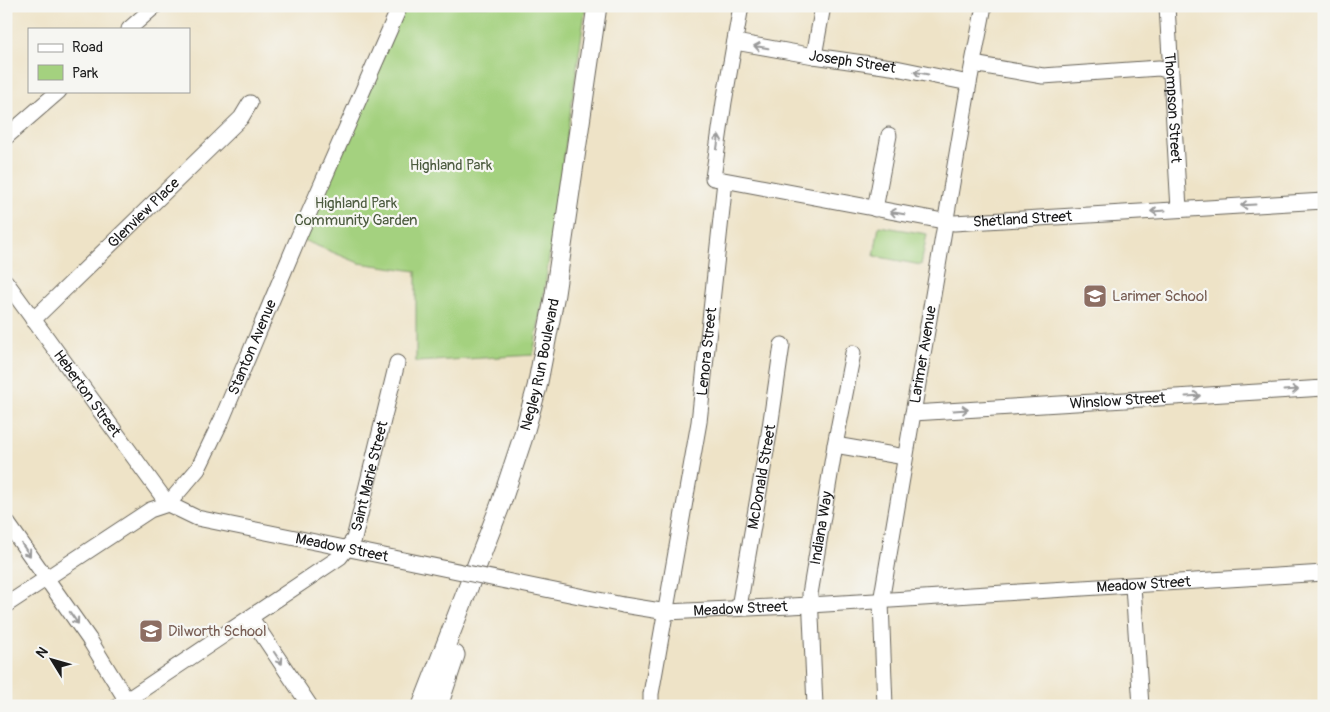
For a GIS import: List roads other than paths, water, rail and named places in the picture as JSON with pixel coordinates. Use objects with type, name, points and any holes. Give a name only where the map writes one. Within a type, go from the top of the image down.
[{"type":"main road","name":"Negley Run Boulevard","points":[[422,706],[500,506],[519,452],[537,387],[555,294],[597,6]]},
{"type":"main road","name":"Negley Run Boulevard","points":[[438,706],[459,643],[516,494],[534,440],[547,390],[565,296],[607,6]]},
{"type":"street","points":[[130,28],[155,6]]},
{"type":"street","name":"Stanton Avenue","points":[[6,605],[150,510],[168,504],[198,469],[222,418],[298,238],[400,6]]},
{"type":"street","points":[[725,181],[713,178],[741,6]]},
{"type":"street","points":[[814,56],[822,6]]},
{"type":"street","name":"Larimer Avenue","points":[[885,706],[881,602],[969,83],[984,6]]},
{"type":"street","name":"Thompson Street","points":[[1167,6],[1179,209]]},
{"type":"street","name":"Joseph Street","points":[[734,42],[891,67],[969,83]]},
{"type":"street","points":[[973,64],[1043,76],[1159,68],[1170,71]]},
{"type":"street","points":[[6,137],[57,92]]},
{"type":"street","name":"Glenview Place","points":[[34,320],[241,118],[250,103]]},
{"type":"street","points":[[875,209],[889,135]]},
{"type":"street","name":"Shetland Street","points":[[725,181],[954,223],[1324,200]]},
{"type":"street","name":"Lenora Street","points":[[651,706],[651,694],[667,612],[699,422],[725,181]]},
{"type":"street","name":"Heberton Street","points":[[6,282],[168,504]]},
{"type":"street","name":"McDonald Street","points":[[739,607],[769,434],[782,345]]},
{"type":"street","name":"Indiana Way","points":[[815,706],[810,594],[835,445],[853,353]]},
{"type":"street","name":"Saint Marie Street","points":[[125,704],[340,557],[354,539],[397,363]]},
{"type":"street","name":"Winslow Street","points":[[913,413],[1324,388]]},
{"type":"street","points":[[835,445],[906,458]]},
{"type":"street","name":"Meadow Street","points":[[168,504],[197,518],[623,605],[667,612],[739,607],[881,602],[1324,572]]},
{"type":"street","points":[[6,521],[88,639],[125,704]]},
{"type":"street","points":[[1133,586],[1141,706]]},
{"type":"street","points":[[251,618],[310,706]]},
{"type":"place","name":"Larimer School","points":[[1095,296]]},
{"type":"place","name":"Dilworth School","points":[[151,631]]},
{"type":"park label","name":"Highland Park","points":[[451,165]]},
{"type":"park label","name":"Highland Park Community Garden","points":[[356,212]]}]
